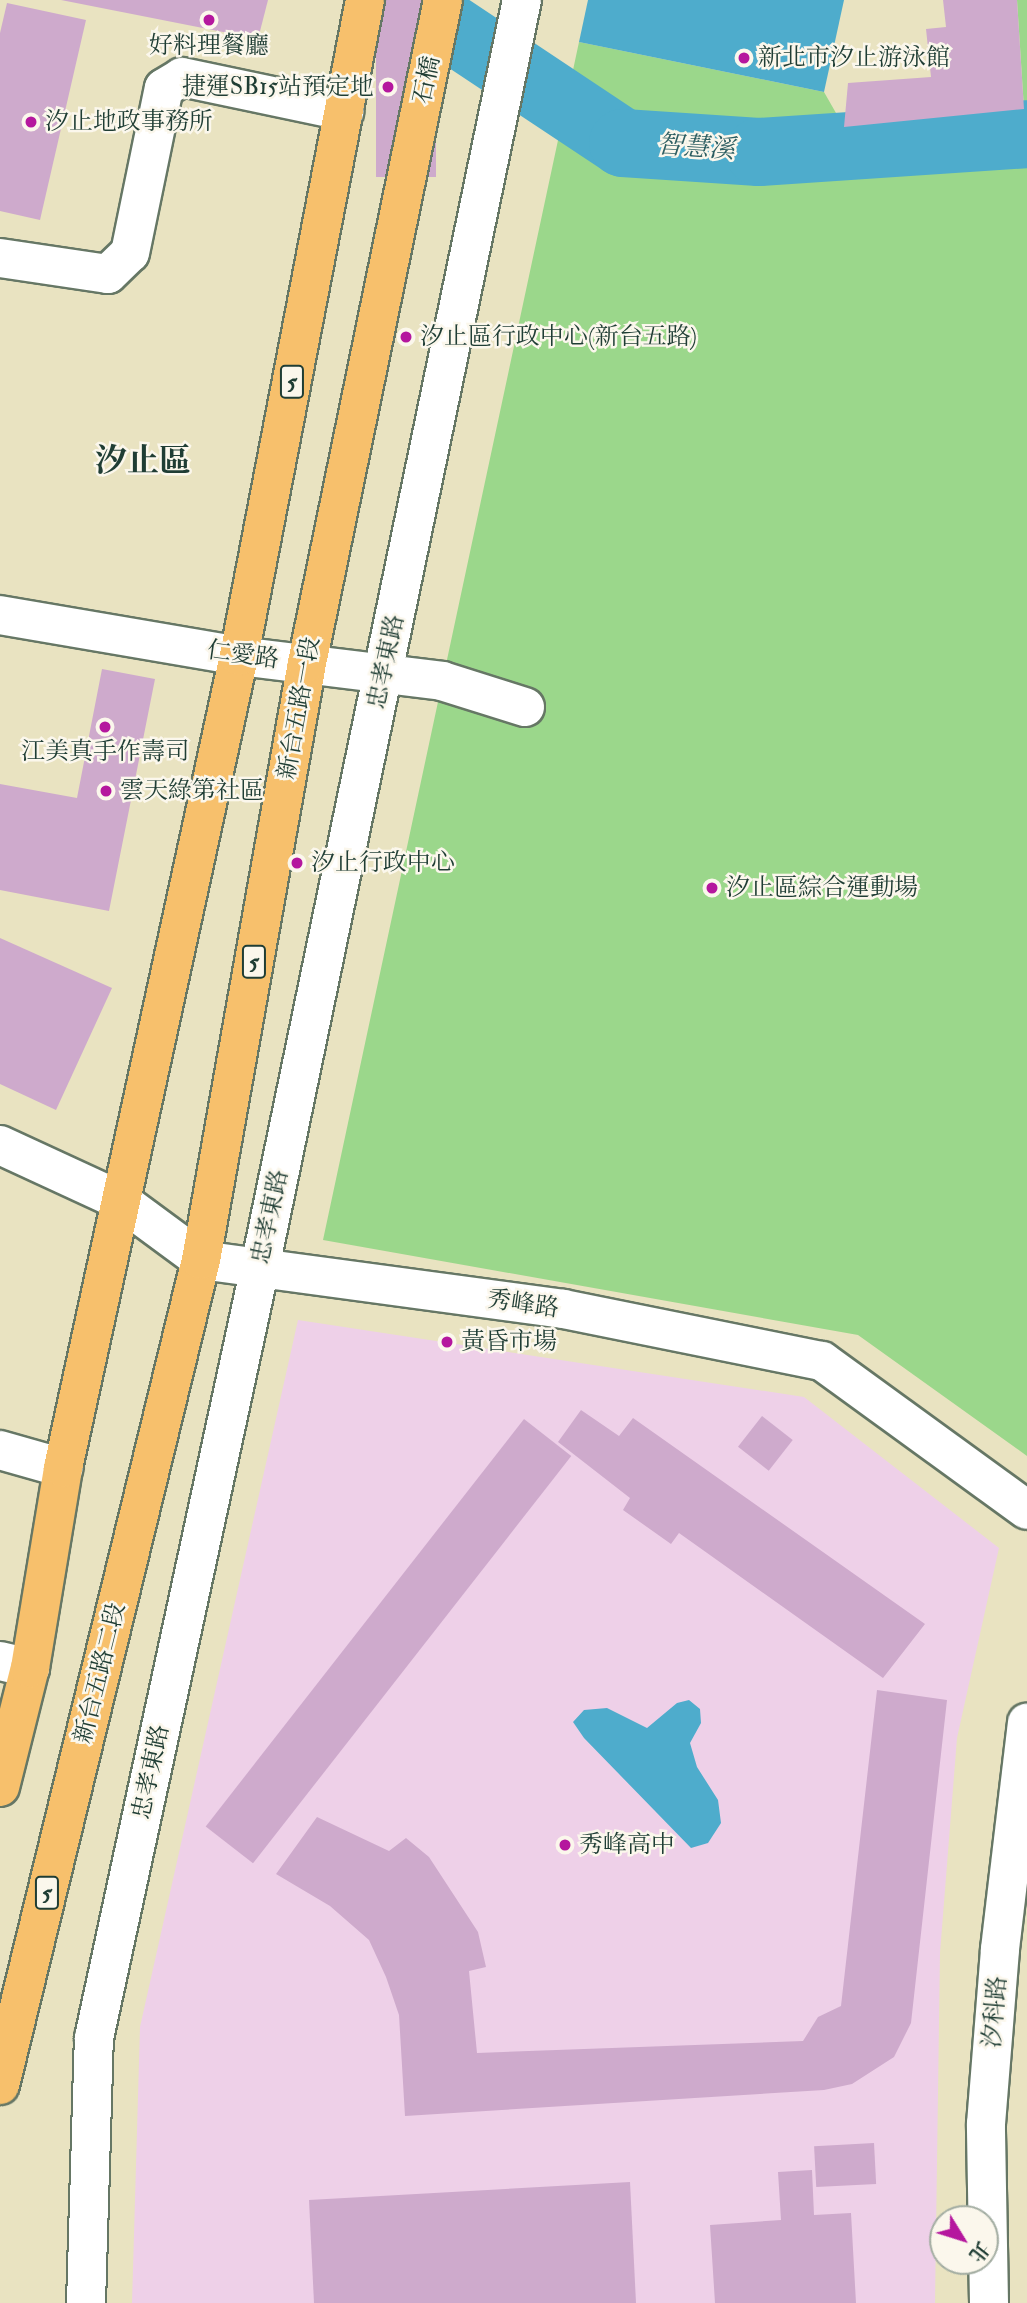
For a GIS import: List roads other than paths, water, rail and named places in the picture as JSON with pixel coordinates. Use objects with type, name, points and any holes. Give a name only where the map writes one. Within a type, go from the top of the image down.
[{"type":"main road","name":"5","points":[[0,1787],[15,1665],[64,1468],[239,656],[365,0]]},
{"type":"main road","name":"石橋","points":[[411,159],[443,0]]},
{"type":"main road","name":"新台五路一段","points":[[201,1260],[307,663],[411,159]]},
{"type":"main road","name":"新台五路二段","points":[[0,2085],[201,1260]]},
{"type":"street","name":"忠孝東路","points":[[86,2303],[94,2038],[260,1267],[522,0]]},
{"type":"street","points":[[0,258],[108,274],[130,253],[164,88],[182,77],[344,110]]},
{"type":"street","name":"仁愛路","points":[[0,615],[239,656],[442,681],[525,707]]},
{"type":"street","name":"秀峰路","points":[[0,1145],[121,1201],[201,1260],[564,1309],[822,1361],[1027,1510]]},
{"type":"street","points":[[0,1450],[64,1468]]},
{"type":"street","name":"汐科路","points":[[989,2303],[986,2124],[1000,1949],[1027,1723]]},
{"type":"water","name":"新北市汐止游泳館","points":[[588,0],[844,0],[824,92],[579,42]]},
{"type":"water","points":[[689,1700],[700,1709],[701,1723],[690,1743],[697,1767],[718,1800],[721,1823],[708,1843],[691,1848],[584,1738],[573,1722],[584,1710],[607,1708],[647,1728],[677,1703]]},
{"type":"waterway","name":"智慧溪","points":[[408,0],[623,143],[759,152],[1027,134]]},
{"type":"place","name":"好料理餐廳","points":[[209,20]]},
{"type":"place","name":"新北市汐止游泳館","points":[[744,58]]},
{"type":"place","name":"捷運SB15站預定地","points":[[388,87]]},
{"type":"place","name":"汐止地政事務所","points":[[31,122]]},
{"type":"place","name":"汐止區行政中心(新台五路)","points":[[406,337]]},
{"type":"place","name":"江美真手作壽司","points":[[105,727]]},
{"type":"place","name":"雲天綠第社區","points":[[106,791]]},
{"type":"place","name":"汐止行政中心","points":[[297,863]]},
{"type":"place","name":"汐止區綜合運動場","points":[[712,888]]},
{"type":"place","name":"黃昏市場","points":[[447,1342]]},
{"type":"place","name":"秀峰高中","points":[[565,1845]]},
{"type":"district","name":"汐止區","points":[[143,461]]}]
